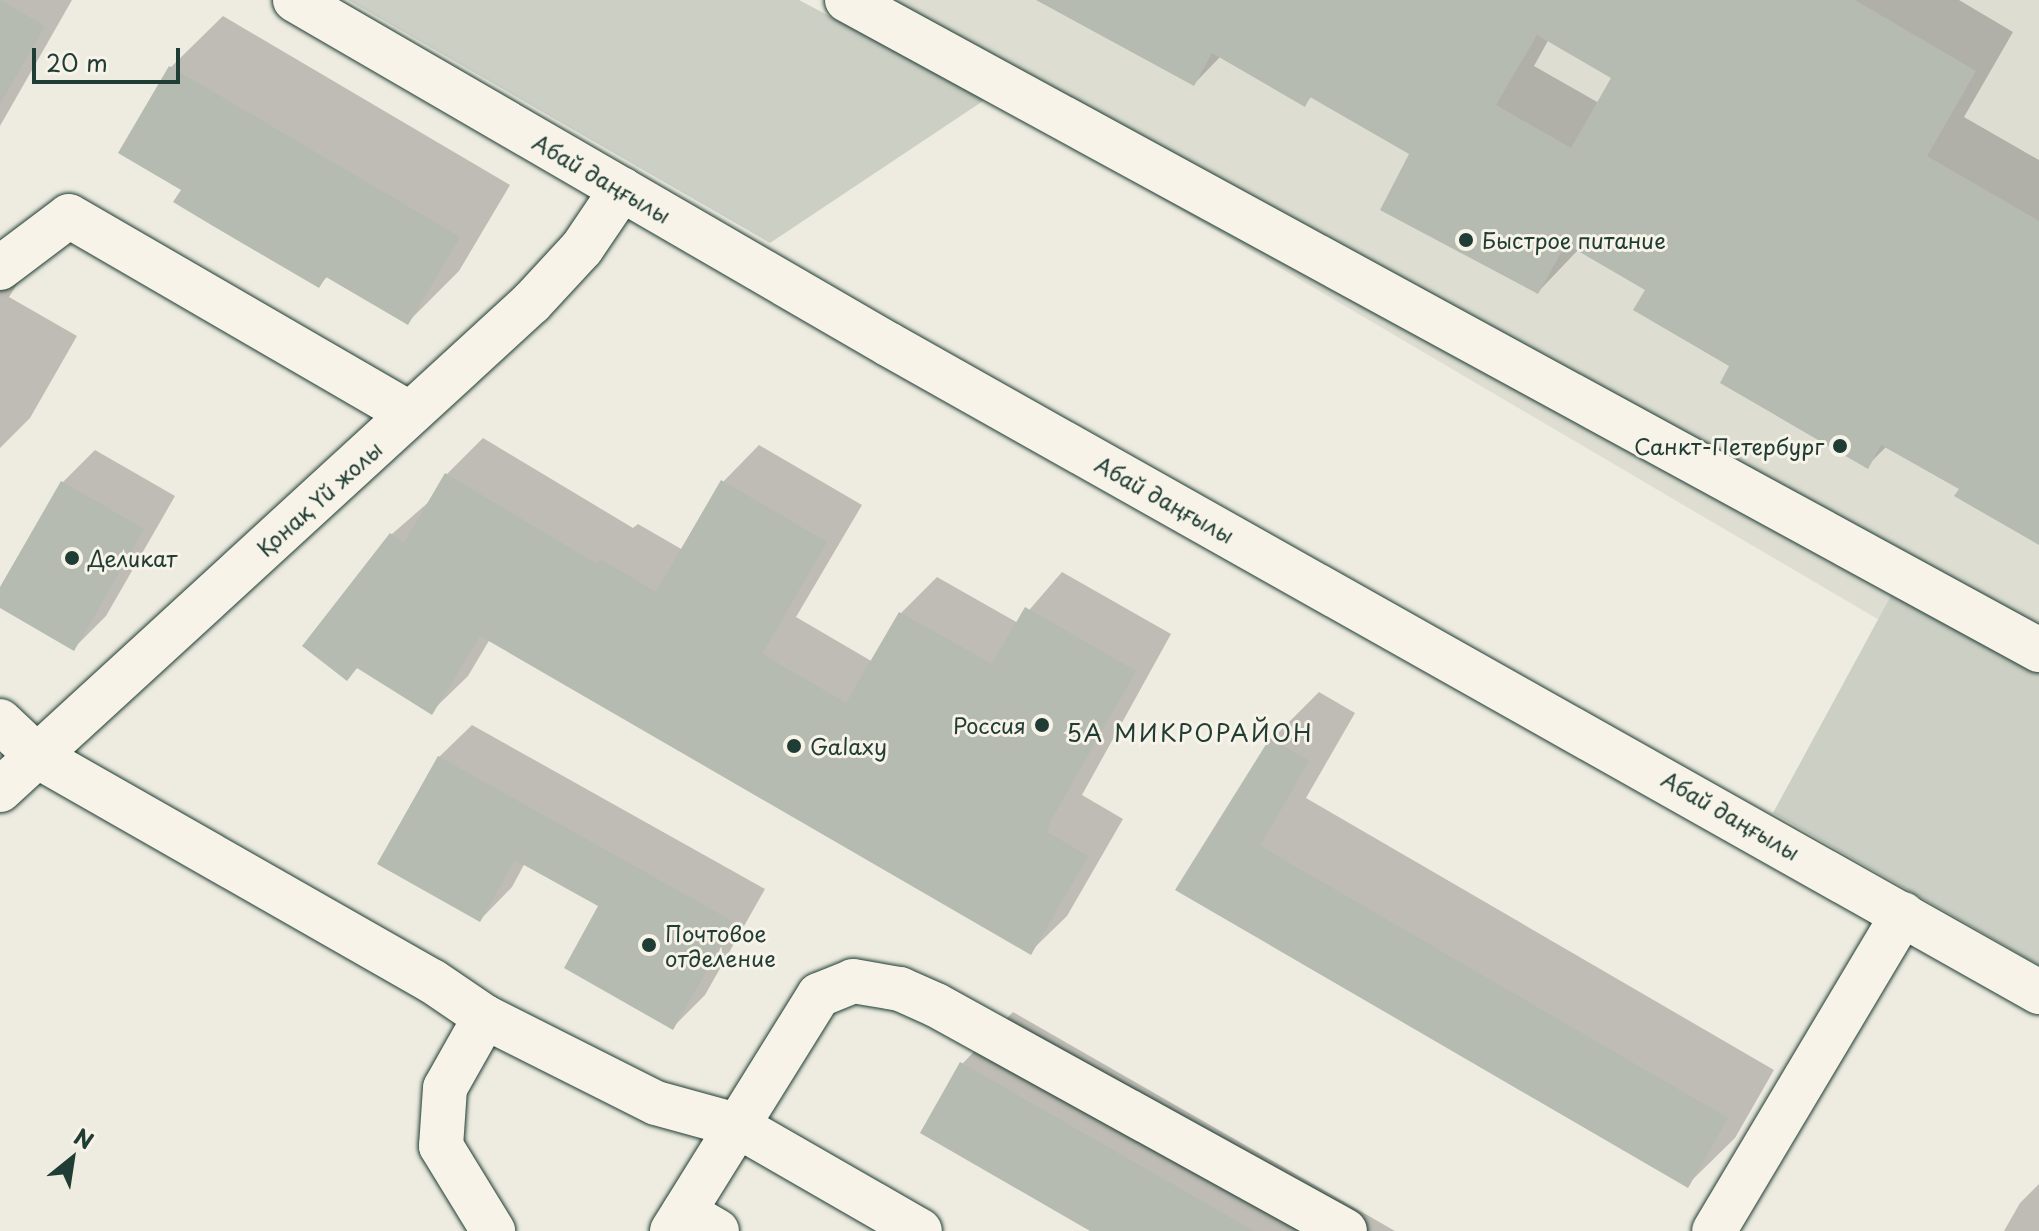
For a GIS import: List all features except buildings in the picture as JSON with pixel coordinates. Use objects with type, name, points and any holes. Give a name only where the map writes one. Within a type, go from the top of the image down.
[{"type":"street","name":"Абай даңғылы","points":[[295,0],[622,189],[2039,992]]},
{"type":"street","points":[[847,0],[2039,650]]},
{"type":"street","name":"Қонақ Үй жолы","points":[[0,790],[531,303],[582,248],[622,189]]},
{"type":"street","points":[[0,268],[69,216],[410,414]]},
{"type":"street","points":[[0,721],[37,756],[432,981],[485,1017],[656,1103],[736,1125],[920,1231]]},
{"type":"street","points":[[1714,1231],[1903,914]]},
{"type":"street","points":[[691,1225],[736,1125],[819,995],[853,981],[900,989],[1345,1231]]},
{"type":"street","points":[[485,1017],[445,1088],[441,1146],[493,1231]]},
{"type":"shaded area","points":[[348,0],[799,0],[986,99],[770,243]]},
{"type":"shaded area","points":[[824,0],[2039,0],[2039,714]]},
{"type":"shaded area","points":[[1893,592],[2039,674],[2039,965],[1773,813]]},
{"type":"place","name":"Быстрое питание","points":[[1466,240]]},
{"type":"place","name":"Санкт-Петербург","points":[[1840,446]]},
{"type":"place","name":"Деликат","points":[[72,558]]},
{"type":"place","name":"Россия","points":[[1042,725]]},
{"type":"place","name":"Galaxy","points":[[794,746]]},
{"type":"place","name":"Почтовое отделение","points":[[649,945]]},
{"type":"district","name":"5А МИКРОРАЙОН","points":[[1190,733]]}]
